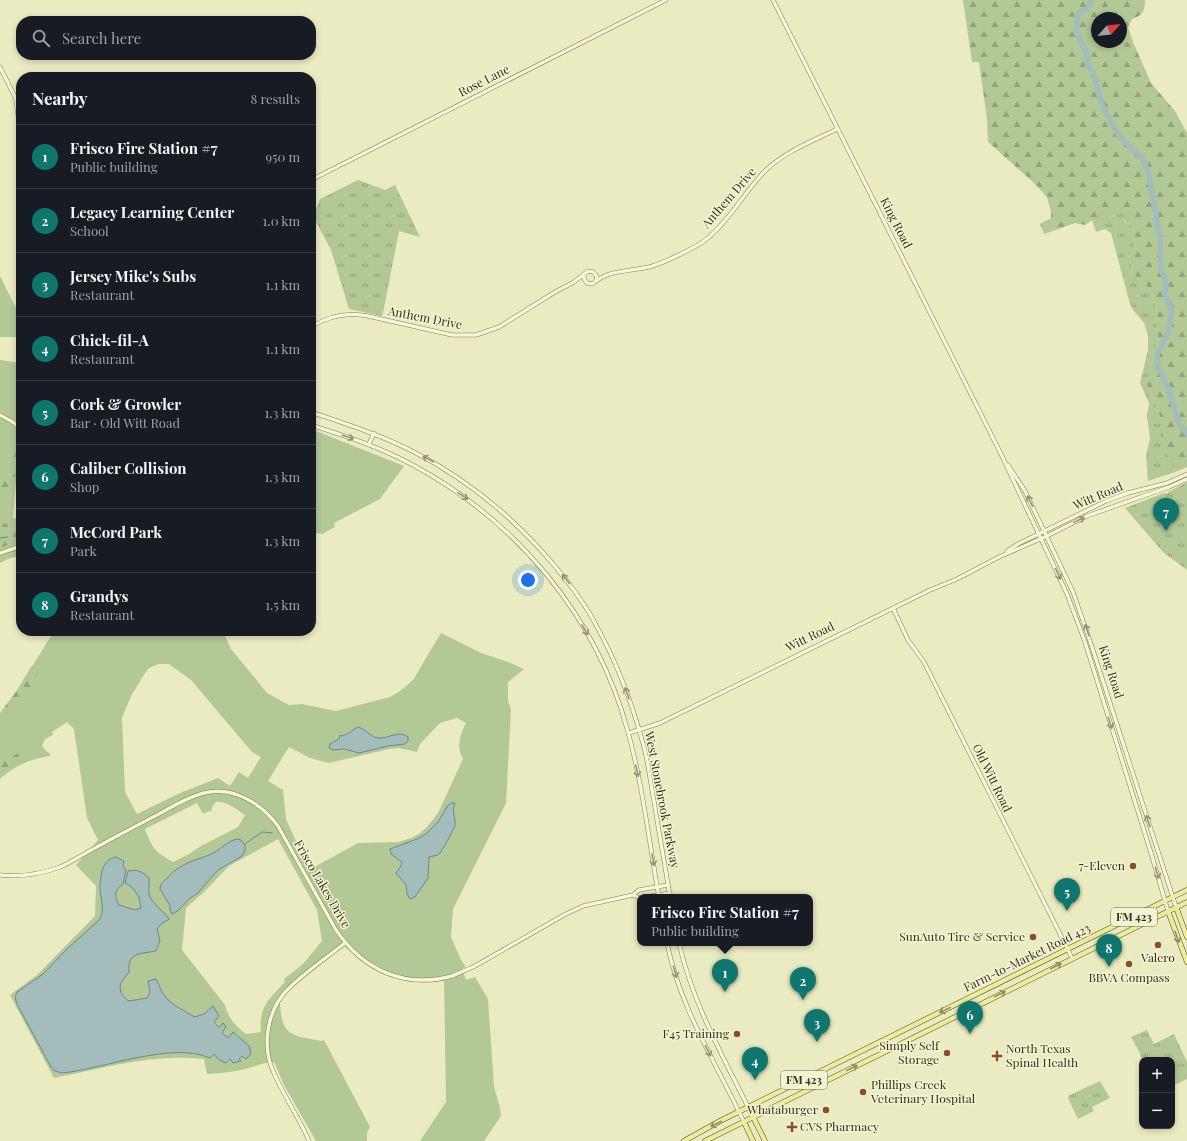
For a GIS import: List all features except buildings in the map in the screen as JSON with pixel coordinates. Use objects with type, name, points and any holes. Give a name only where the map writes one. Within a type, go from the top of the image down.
[{"type":"main road","name":"Farm-to-Market Road 423","points":[[684,1141],[739,1112],[1187,890]]},
{"type":"main road","name":"Farm-to-Market Road 423","points":[[705,1141],[1187,902]]},
{"type":"main road","points":[[1176,907],[1187,937]]},
{"type":"main road","points":[[1168,911],[1187,962]]},
{"type":"main road","points":[[862,1052],[867,1061]]},
{"type":"main road","points":[[753,1117],[766,1141]]},
{"type":"main road","points":[[744,1122],[753,1141]]},
{"type":"street","name":"Rose Lane","points":[[316,177],[666,0]]},
{"type":"street","name":"King Road","points":[[773,0],[1002,454],[1067,594],[1104,703],[1168,911]]},
{"type":"street","points":[[0,69],[15,97],[16,103]]},
{"type":"street","name":"Anthem Drive","points":[[594,272],[607,274],[650,266],[681,253],[703,241],[720,226],[767,170],[785,156],[837,129]]},
{"type":"street","points":[[573,283],[581,282],[587,284],[592,284],[596,281],[594,272],[588,271],[584,274],[584,279],[587,284]]},
{"type":"street","name":"Anthem Drive","points":[[316,325],[331,318],[354,314],[452,335],[481,334],[495,329],[545,298],[573,283],[584,274]]},
{"type":"street","name":"Anthem Drive","points":[[596,281],[607,274]]},
{"type":"street","name":"West Stonebrook Parkway","points":[[316,414],[374,433],[413,451],[456,475],[509,517],[538,546],[578,595],[596,624],[618,670],[639,730],[648,768],[670,894]]},
{"type":"street","points":[[0,415],[16,424]]},
{"type":"street","name":"West Stonebrook Parkway","points":[[316,427],[369,444],[410,463],[463,496],[497,522],[529,554],[568,602],[597,651],[608,675],[629,733],[659,894]]},
{"type":"street","points":[[369,444],[374,433]]},
{"type":"street","name":"King Road","points":[[1002,454],[1025,491],[1073,592],[1110,701],[1176,907]]},
{"type":"street","name":"Witt Road","points":[[999,557],[1018,544],[1044,530],[1106,501],[1128,493],[1168,485],[1187,474]]},
{"type":"street","name":"Witt Road","points":[[629,733],[660,723],[940,585],[961,577],[999,557],[1101,510],[1187,479]]},
{"type":"street","points":[[0,553],[16,548]]},
{"type":"street","name":"Old Witt Road","points":[[893,608],[908,640],[924,662],[1072,958]]},
{"type":"street","points":[[1104,703],[1110,701]]},
{"type":"street","points":[[1127,779],[1134,776]]},
{"type":"street","name":"Frisco Lakes Drive","points":[[0,875],[19,876],[60,866],[181,802],[205,793],[220,792],[232,794],[250,800],[262,808],[278,826],[329,918],[345,943],[370,966],[394,975],[413,979],[447,977],[475,966],[564,914],[583,906],[633,895],[639,890],[668,885]]},
{"type":"street","points":[[1151,853],[1158,851]]},
{"type":"street","points":[[633,895],[637,897]]},
{"type":"street","points":[[309,1141],[270,1064],[267,1045],[268,1028],[278,1002],[288,988],[345,943]]},
{"type":"street","points":[[668,946],[691,1016],[744,1122]]},
{"type":"street","points":[[680,946],[690,981],[706,1023],[753,1117]]},
{"type":"green space","points":[[963,0],[1145,0],[1143,12],[1139,16],[1132,19],[1128,27],[1151,83],[1175,111],[1187,133],[1187,467],[1175,472],[1161,436],[1161,419],[1147,385],[1158,337],[1157,312],[1153,295],[1145,284],[1133,275],[1130,258],[1134,250],[1135,242],[1133,227],[1124,220],[1092,220],[1085,225],[1075,223],[1044,234],[1040,224],[1051,218],[1047,197],[1035,184],[988,142],[987,119],[979,62],[972,62]]},
{"type":"green space","points":[[358,180],[385,190],[395,185],[420,237],[399,231],[382,316],[349,309],[331,250],[316,222],[316,209],[320,199]]},
{"type":"green space","points":[[1120,207],[1124,216],[1124,221],[1133,227],[1135,242],[1134,250],[1130,258],[1133,275],[1145,284],[1153,295],[1157,312],[1158,337],[1147,385],[1161,419],[1161,436],[1175,472],[1148,481],[1146,455],[1150,439],[1147,416],[1149,403],[1140,383],[1148,350],[1148,335],[1144,323],[1130,304],[1111,233],[1105,229],[1096,232],[1092,220]]},
{"type":"green space","points":[[0,276],[16,308],[16,337],[0,337]]},
{"type":"green space","points":[[0,360],[16,362],[16,481],[13,518],[16,518],[16,557],[0,563]]},
{"type":"green space","points":[[316,431],[404,466],[380,499],[334,523],[335,527],[322,534],[316,533]]},
{"type":"green space","points":[[16,451],[16,467],[14,469],[16,480],[14,485],[7,489],[3,495],[0,510],[0,479],[14,457]]},
{"type":"green space","points":[[1187,482],[1187,570],[1164,553],[1125,508],[1164,493],[1167,494],[1168,492]]},
{"type":"green space","points":[[12,523],[16,525],[16,542],[0,548],[0,524]]},
{"type":"green space","points":[[441,633],[481,653],[524,669],[508,682],[508,701],[511,709],[506,803],[453,909],[451,937],[461,960],[466,967],[462,969],[466,980],[475,977],[488,999],[494,1087],[501,1116],[484,1141],[420,1141],[446,1102],[444,981],[416,982],[388,976],[367,966],[344,946],[291,988],[280,1003],[281,1014],[286,1028],[290,1032],[302,1037],[321,1041],[324,1040],[370,1127],[367,1133],[367,1141],[316,1141],[284,1085],[274,1062],[223,1073],[207,1074],[204,1059],[166,1058],[129,1062],[54,1078],[10,995],[37,975],[95,916],[96,886],[76,865],[98,840],[87,818],[74,729],[67,722],[52,732],[53,735],[45,739],[42,745],[50,756],[24,763],[11,770],[0,779],[0,715],[17,691],[51,636],[225,636],[231,649],[267,693],[289,705],[302,704],[336,711],[390,697],[399,692],[413,680]],"holes":[[[159,664],[169,664],[191,680],[252,752],[261,757],[248,778],[239,772],[230,786],[218,778],[180,793],[137,814],[125,792],[122,718],[131,696],[143,676],[149,668]],[[457,718],[466,723],[459,745],[463,759],[438,813],[427,827],[419,834],[399,842],[358,843],[309,870],[286,819],[283,790],[268,781],[289,747],[310,758],[329,763],[389,749],[399,748],[417,752],[420,744],[440,723]],[[216,802],[224,802],[245,815],[238,827],[173,862],[158,852],[152,845],[145,829],[197,803],[203,814],[212,810],[212,807]],[[278,839],[317,910],[322,941],[303,964],[284,979],[285,982],[270,998],[263,1009],[261,1016],[261,1032],[246,1034],[236,1025],[228,1014],[225,1005],[182,950],[186,908],[229,866]]]},
{"type":"green space","points":[[41,662],[29,689],[13,707],[13,711],[6,716],[0,727],[0,713],[15,693],[31,667]]},
{"type":"green space","points":[[38,744],[40,749],[36,753],[0,775],[0,762]]},
{"type":"green space","points":[[1147,1030],[1154,1044],[1174,1034],[1187,1062],[1187,1079],[1175,1085],[1175,1057],[1141,1057],[1131,1037]]},
{"type":"green space","points":[[1100,1081],[1110,1098],[1092,1107],[1094,1111],[1078,1119],[1068,1096]]},
{"type":"water","points":[[358,727],[377,738],[401,734],[408,737],[408,741],[405,744],[388,746],[359,753],[344,749],[333,750],[329,748],[330,744],[339,739],[340,735],[346,735]]},
{"type":"water","points":[[455,803],[453,809],[455,825],[440,853],[429,857],[428,878],[415,897],[410,899],[407,894],[406,885],[396,873],[402,862],[391,854],[390,849],[417,839],[427,833],[438,822],[448,805]]},
{"type":"water","points":[[237,839],[241,840],[245,845],[245,851],[242,856],[218,870],[198,893],[190,898],[179,910],[172,914],[170,906],[160,889],[163,882],[180,867],[211,854],[231,841]]},
{"type":"water","points":[[116,857],[124,861],[123,866],[126,870],[123,884],[116,891],[116,898],[119,905],[135,910],[141,908],[139,897],[132,887],[125,883],[128,871],[139,871],[149,878],[150,897],[169,919],[161,924],[157,929],[160,941],[156,951],[141,953],[130,960],[129,972],[120,986],[123,996],[129,1001],[147,998],[150,992],[148,981],[156,979],[162,992],[170,1002],[195,1017],[204,1014],[213,1006],[219,1016],[214,1022],[219,1027],[223,1023],[226,1027],[222,1033],[228,1038],[233,1032],[249,1046],[251,1054],[246,1059],[242,1056],[239,1059],[241,1061],[233,1063],[230,1059],[226,1063],[219,1060],[214,1054],[210,1058],[194,1054],[177,1053],[158,1054],[79,1071],[62,1073],[55,1071],[51,1067],[18,1006],[16,994],[43,974],[67,949],[99,920],[102,913],[100,881],[102,871],[110,859]]},
{"type":"waterway","points":[[1091,0],[1088,9],[1080,12],[1077,18],[1077,33],[1087,54],[1088,66],[1094,75],[1103,107],[1118,134],[1143,159],[1149,175],[1160,240],[1161,270],[1166,280],[1165,294],[1172,311],[1168,334],[1157,354],[1158,367],[1169,390],[1178,421],[1187,434]]},
{"type":"waterway","points":[[0,538],[8,537]]},
{"type":"waterway","points":[[245,844],[262,832],[272,833]]},
{"type":"place","name":"McCord Park","points":[[1166,531]]},
{"type":"place","name":"7-Eleven","points":[[1133,866]]},
{"type":"place","name":"Cork & Growler","points":[[1067,911]]},
{"type":"place","name":"SunAuto Tire & Service","points":[[1033,937]]},
{"type":"place","name":"Valero","points":[[1158,945]]},
{"type":"place","name":"BBVA Compass","points":[[1129,964]]},
{"type":"place","name":"Grandys","points":[[1109,967]]},
{"type":"place","name":"Frisco Fire Station #7","points":[[725,992]]},
{"type":"place","name":"Legacy Learning Center","points":[[803,1000]]},
{"type":"place","name":"F45 Training","points":[[737,1034]]},
{"type":"place","name":"Caliber Collision","points":[[970,1034]]},
{"type":"place","name":"Jersey Mike's Subs","points":[[817,1042]]},
{"type":"place","name":"Simply Self Storage","points":[[947,1053]]},
{"type":"place","name":"North Texas Spinal Health","points":[[997,1056]]},
{"type":"place","name":"Chick-fil-A","points":[[755,1080]]},
{"type":"place","name":"Phillips Creek Veterinary Hospital","points":[[863,1092]]},
{"type":"place","name":"Whataburger","points":[[826,1110]]},
{"type":"place","name":"CVS Pharmacy","points":[[792,1127]]}]
